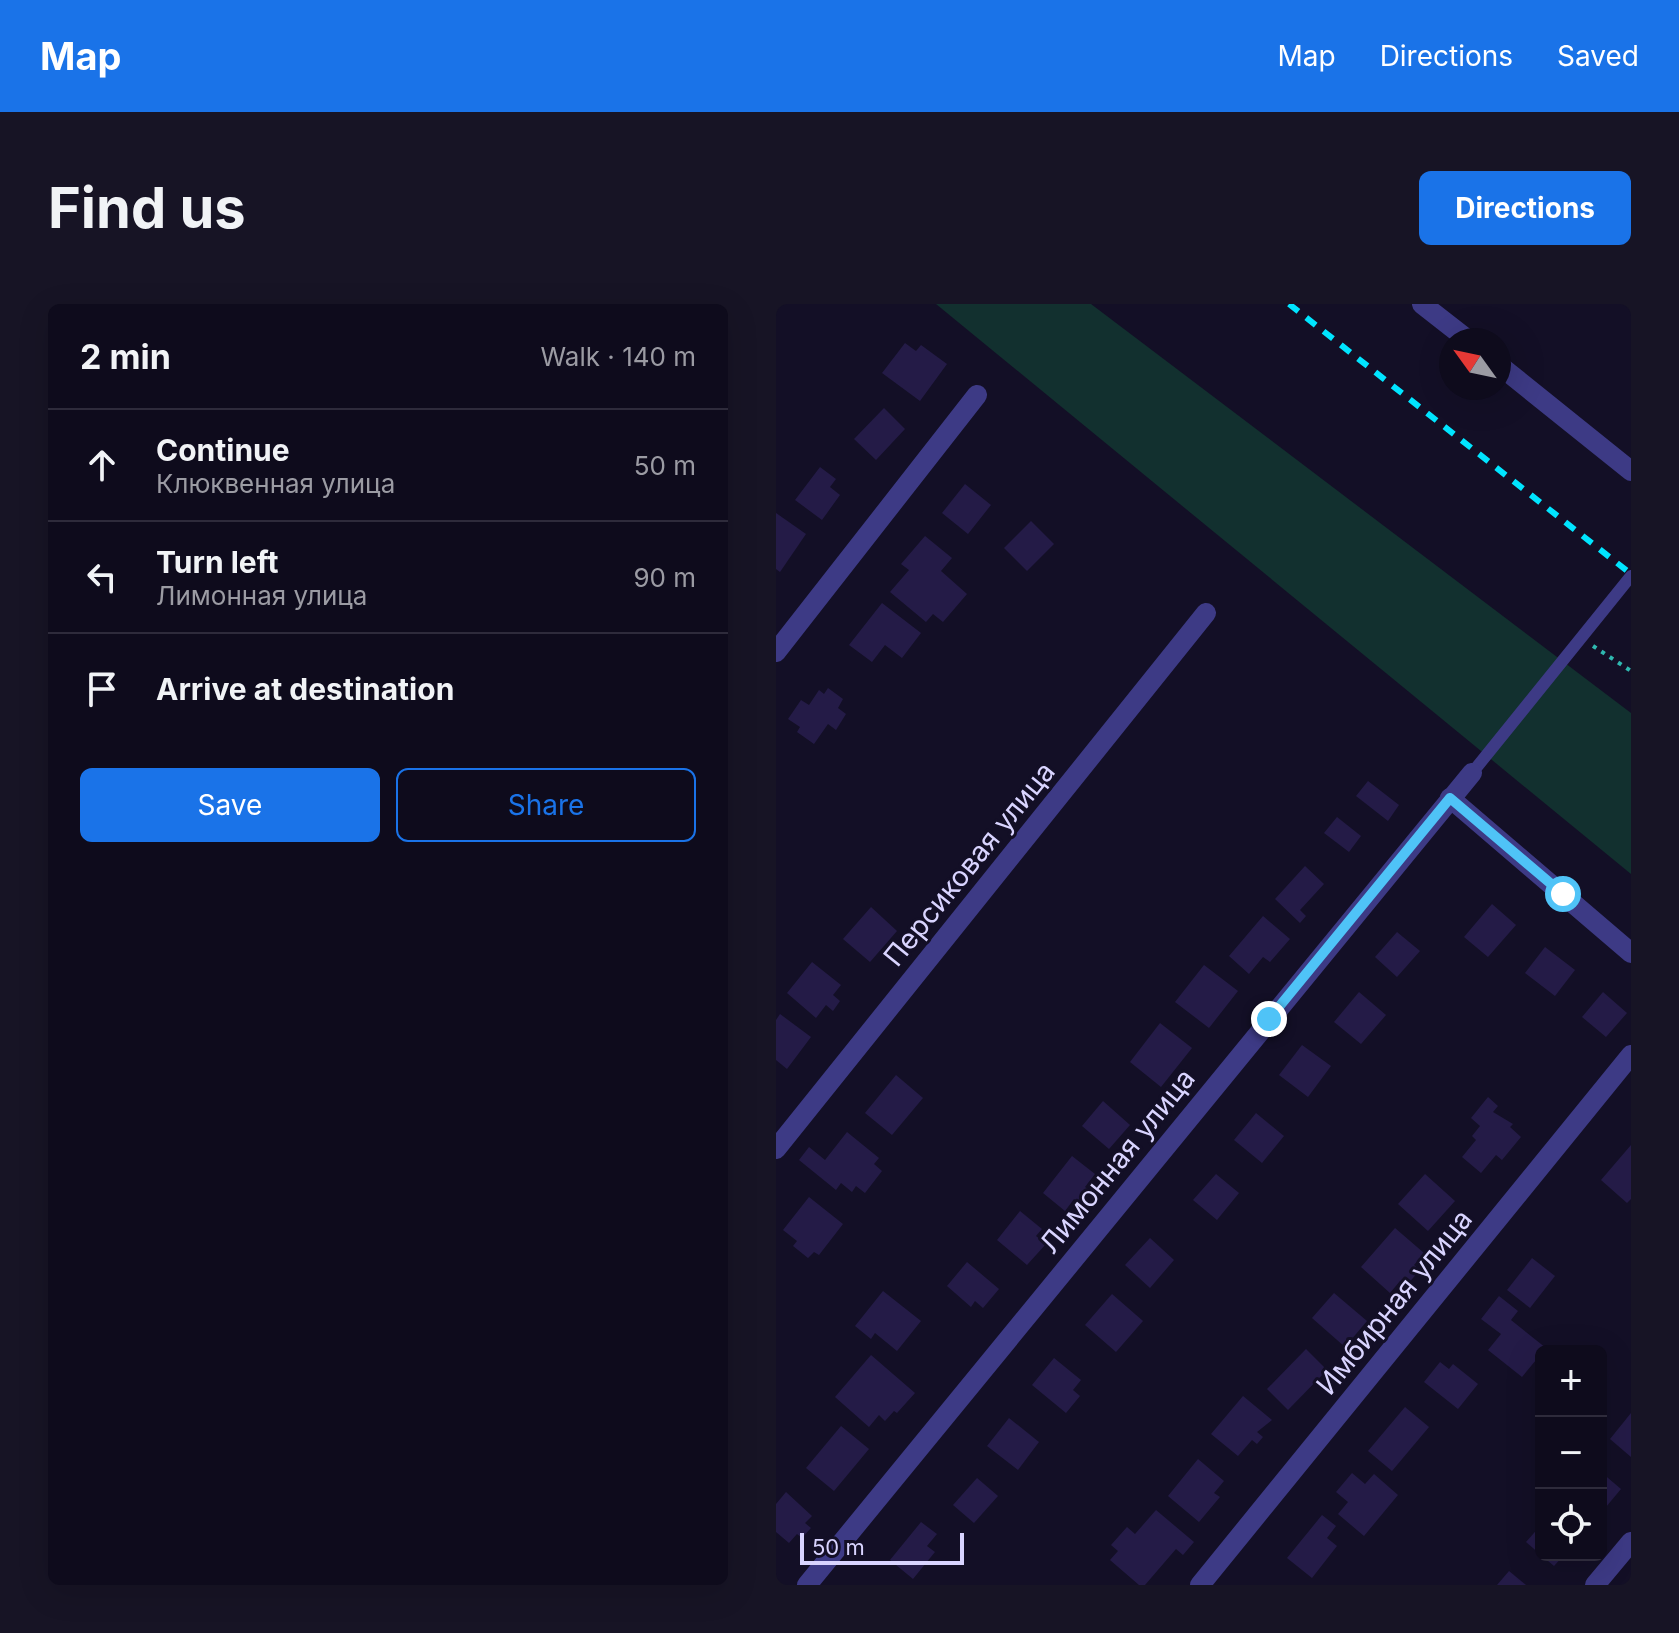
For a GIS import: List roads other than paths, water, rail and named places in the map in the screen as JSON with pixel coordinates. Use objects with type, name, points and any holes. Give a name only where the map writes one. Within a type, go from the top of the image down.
[{"type":"street","points":[[1422,304],[1453,328]]},
{"type":"street","points":[[1511,375],[1631,471]]},
{"type":"street","points":[[776,652],[977,395]]},
{"type":"street","name":"Персиковая улица","points":[[776,1149],[1206,613]]},
{"type":"street","name":"Лимонная улица","points":[[807,1585],[1472,773]]},
{"type":"street","points":[[1450,798],[1631,953]]},
{"type":"street","name":"Имбирная улица","points":[[1200,1585],[1631,1055]]},
{"type":"street","points":[[1595,1585],[1631,1542]]},
{"type":"lane","points":[[1472,773],[1631,576]]},
{"type":"railway","points":[[1289,304],[1631,574]]}]
